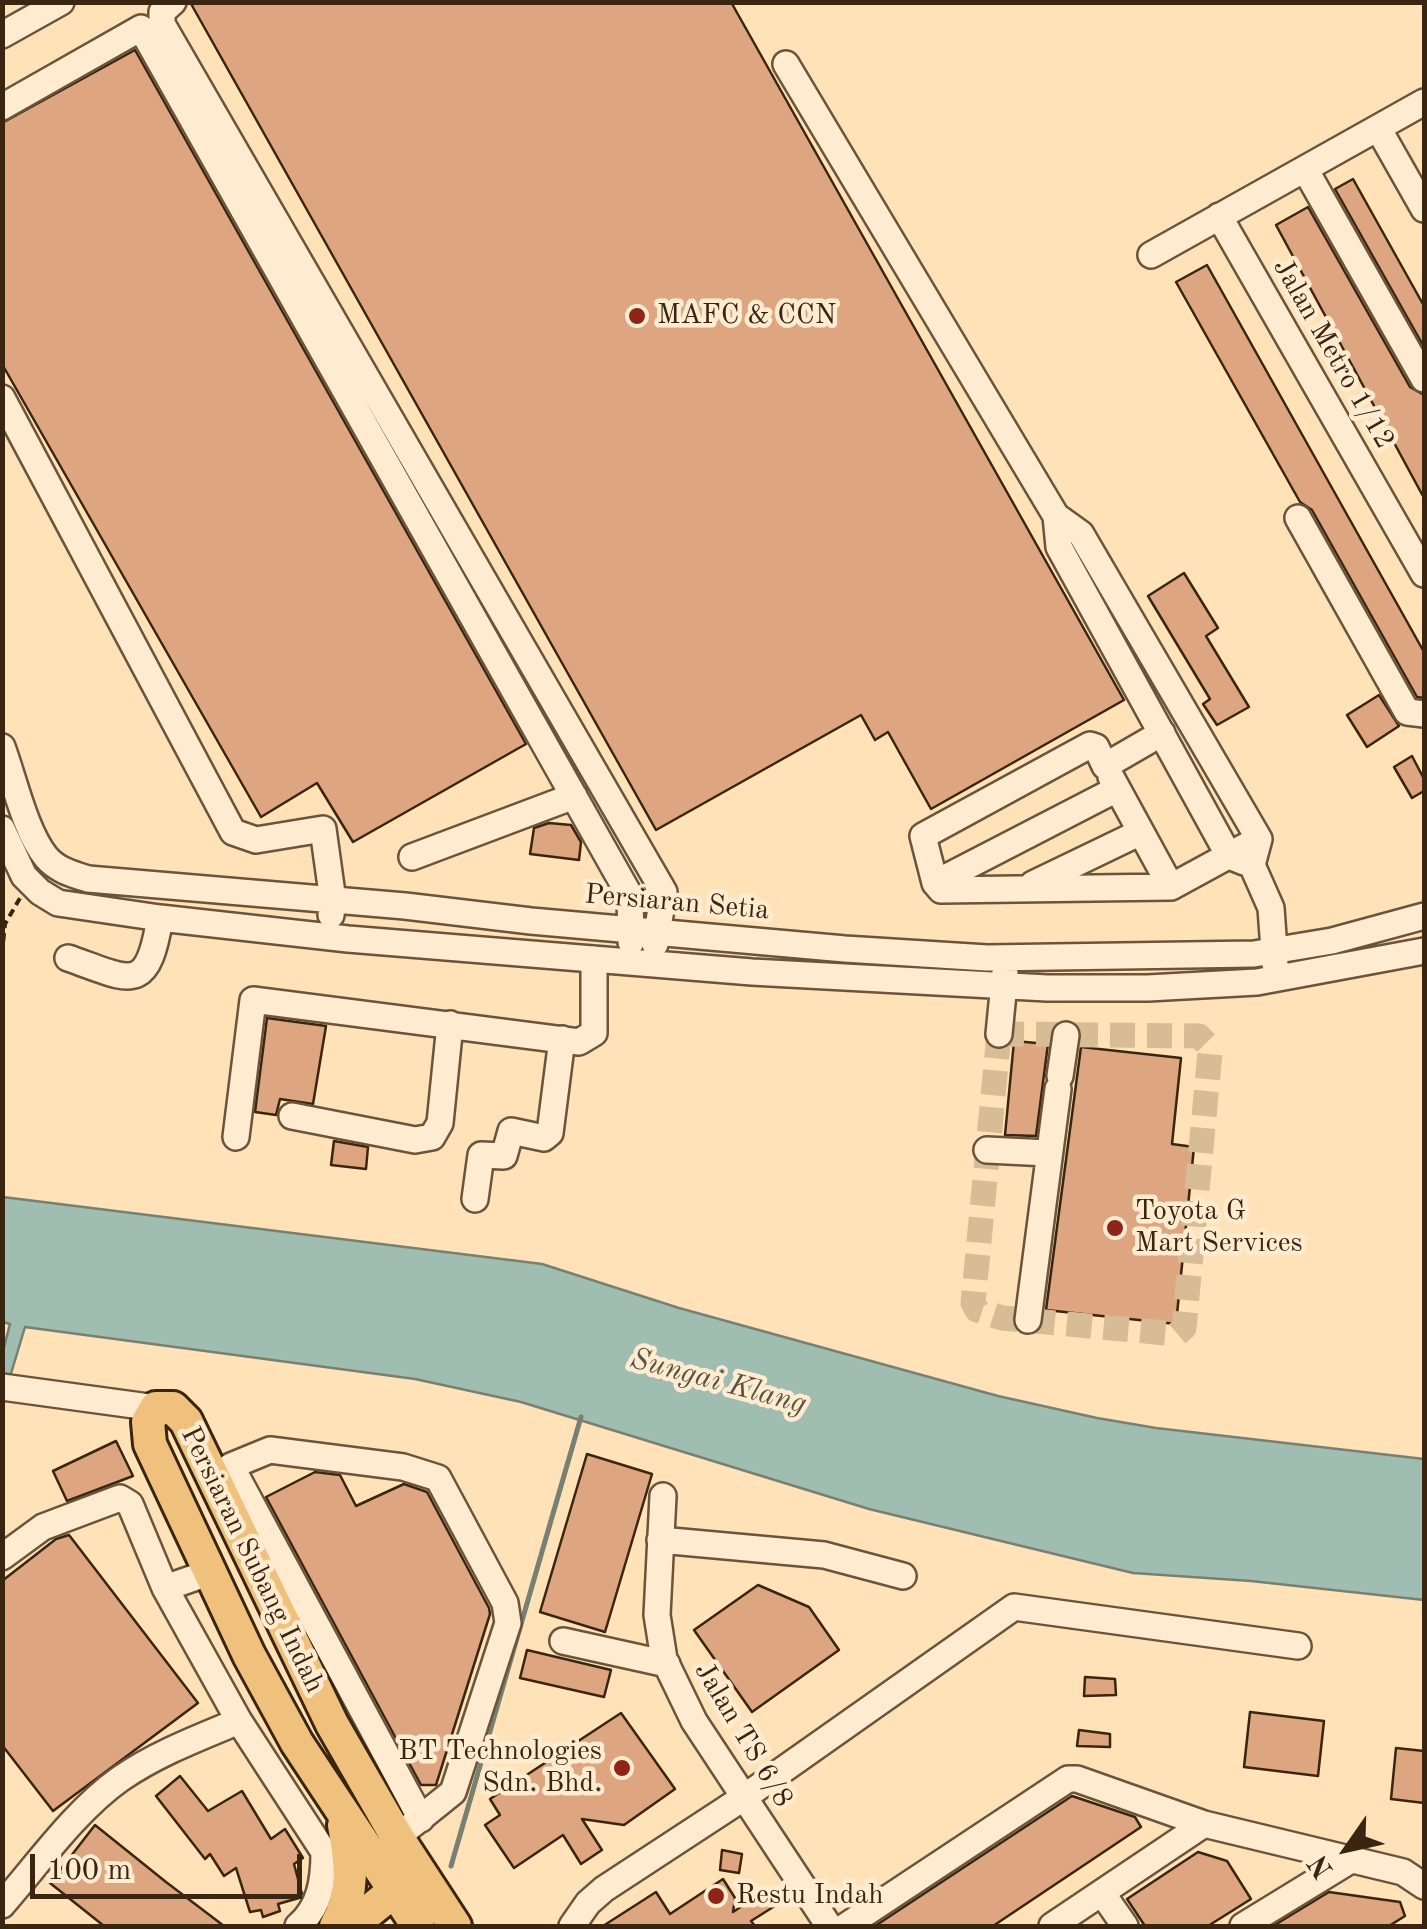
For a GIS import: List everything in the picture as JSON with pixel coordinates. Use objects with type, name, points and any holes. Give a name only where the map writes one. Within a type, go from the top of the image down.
[{"type":"main road","name":"Persiaran Subang Indah","points":[[412,1924],[297,1743],[249,1655],[150,1444],[148,1422],[156,1408],[172,1408],[186,1421],[222,1472],[332,1724],[409,1828],[430,1889],[455,1926]]},
{"type":"main road","points":[[336,1926],[351,1894],[351,1862],[341,1810]]},
{"type":"main road","points":[[351,1926],[394,1891],[430,1889]]},
{"type":"main road","points":[[412,1924],[430,1889]]},
{"type":"street","points":[[2,35],[61,2]]},
{"type":"street","points":[[173,2],[162,12],[162,24],[664,892],[644,929],[642,963]]},
{"type":"street","points":[[2,106],[141,28],[630,896],[644,929]]},
{"type":"street","points":[[786,64],[1056,516],[1081,534],[1258,838],[1240,860],[1170,887],[941,890],[935,882],[923,836],[1090,745],[1096,747],[1170,887]]},
{"type":"street","points":[[1151,255],[1424,102]]},
{"type":"street","points":[[1378,128],[1424,209]]},
{"type":"street","points":[[1305,169],[1424,379]]},
{"type":"street","name":"Jalan Metro 1/12","points":[[1219,216],[1424,574]]},
{"type":"street","points":[[2,398],[233,832],[256,840],[323,829],[334,900],[328,936]]},
{"type":"street","points":[[1056,516],[1058,547],[1162,734],[1272,908],[1276,980]]},
{"type":"street","points":[[1298,518],[1406,712],[1424,714]]},
{"type":"street","points":[[935,882],[1111,778],[1162,734]]},
{"type":"street","points":[[2,747],[36,840],[54,864],[32,884]]},
{"type":"street","points":[[412,857],[574,796]]},
{"type":"street","points":[[2,829],[24,876],[58,902],[160,918],[328,936],[594,959],[1004,986],[1148,988],[1276,980],[1424,951]]},
{"type":"street","points":[[1022,889],[1141,832]]},
{"type":"street","name":"Persiaran Setia","points":[[54,864],[88,880],[845,949],[1006,958],[1153,957],[1274,950],[1332,941],[1424,916]]},
{"type":"street","points":[[68,958],[127,978],[142,972],[154,956],[160,918]]},
{"type":"street","points":[[998,1034],[1006,958]]},
{"type":"street","points":[[236,1137],[254,1000],[578,1042],[594,1034],[594,959]]},
{"type":"street","points":[[292,1116],[415,1140],[432,1137],[440,1123],[450,1024]]},
{"type":"street","points":[[1028,1320],[1066,1034]]},
{"type":"street","points":[[475,1199],[482,1154],[504,1156],[511,1132],[544,1138],[550,1134],[562,1040]]},
{"type":"street","points":[[987,1150],[1048,1154]]},
{"type":"street","points":[[12,1388],[156,1408]]},
{"type":"street","points":[[222,1472],[270,1450],[424,1471],[438,1478],[505,1603],[508,1623],[453,1792],[409,1828]]},
{"type":"street","name":"Jalan TS 6/8","points":[[663,1496],[657,1615],[667,1664],[686,1708],[829,1926]]},
{"type":"street","points":[[2,1558],[42,1527],[120,1498],[130,1504],[164,1588],[239,1721],[324,1852],[324,1874],[313,1912],[298,1926]]},
{"type":"street","points":[[660,1540],[824,1555],[904,1576]]},
{"type":"street","points":[[164,1588],[211,1572]]},
{"type":"street","points":[[572,1926],[604,1889],[743,1798],[1014,1608],[1298,1646]]},
{"type":"street","points":[[563,1642],[667,1664]]},
{"type":"street","points":[[2,1905],[97,1798],[120,1779],[165,1752],[239,1721]]},
{"type":"street","points":[[846,1926],[1068,1778],[1204,1824],[1403,1872],[1424,1886]]},
{"type":"street","points":[[1052,1926],[1204,1824]]},
{"type":"street","points":[[1243,1926],[1354,1858]]},
{"type":"street","points":[[1102,1893],[1125,1926]]},
{"type":"path","points":[[2,954],[10,914],[32,884]]},
{"type":"water","name":"Sungai Klang","points":[[3,1197],[542,1264],[679,1308],[998,1396],[1097,1418],[1424,1459],[1424,1600],[1133,1573],[869,1509],[521,1402],[415,1379],[25,1327],[3,1400],[3,1351],[10,1324],[3,1322]]},
{"type":"building","name":"MAFC & CCN","points":[[190,2],[731,2],[1124,700],[931,809],[888,732],[875,740],[861,715],[656,830]]},
{"type":"building","points":[[135,50],[526,744],[353,842],[317,783],[261,817],[2,364],[2,123]]},
{"type":"building","points":[[1353,179],[1424,306],[1424,347],[1335,189]]},
{"type":"building","points":[[1308,207],[1410,387],[1424,395],[1424,498],[1276,225]]},
{"type":"building","points":[[1207,265],[1424,652],[1424,698],[1417,697],[1312,510],[1300,502],[1176,282]]},
{"type":"building","points":[[1184,573],[1218,628],[1206,636],[1249,707],[1217,725],[1203,704],[1210,699],[1148,596]]},
{"type":"building","points":[[1379,695],[1399,726],[1367,747],[1347,715]]},
{"type":"building","points":[[1412,756],[1424,779],[1424,791],[1412,798],[1394,767]]},
{"type":"building","points":[[549,823],[571,825],[581,842],[579,860],[530,854],[534,828]]},
{"type":"building","points":[[267,1018],[326,1026],[313,1104],[280,1099],[276,1115],[255,1112]]},
{"type":"building","points":[[1014,1041],[1048,1044],[1036,1136],[1005,1135]]},
{"type":"building","name":"Toyota G Mart Services","points":[[1081,1047],[1181,1058],[1172,1144],[1194,1147],[1176,1324],[1046,1310]]},
{"type":"building","points":[[334,1141],[368,1147],[366,1169],[331,1165]]},
{"type":"building","points":[[116,1441],[133,1476],[67,1501],[53,1471]]},
{"type":"building","points":[[587,1454],[652,1474],[605,1632],[540,1612]]},
{"type":"building","points":[[315,1472],[340,1475],[356,1506],[404,1484],[427,1492],[489,1608],[436,1785],[421,1785],[266,1497]]},
{"type":"building","points":[[69,1535],[198,1703],[53,1811],[2,1745],[2,1581],[56,1539]]},
{"type":"building","points":[[758,1585],[809,1607],[839,1650],[752,1712],[694,1630]]},
{"type":"building","points":[[527,1650],[611,1670],[604,1697],[520,1678]]},
{"type":"building","points":[[1085,1677],[1115,1679],[1116,1695],[1084,1696]]},
{"type":"building","points":[[1250,1712],[1324,1721],[1318,1776],[1244,1767]]},
{"type":"building","points":[[621,1713],[675,1789],[624,1825],[582,1819],[602,1850],[581,1864],[563,1835],[514,1868],[485,1825],[500,1815],[490,1799]]},
{"type":"building","points":[[1079,1730],[1110,1734],[1110,1747],[1077,1746]]},
{"type":"building","points":[[1396,1748],[1424,1751],[1424,1803],[1391,1799]]},
{"type":"building","points":[[180,1776],[208,1811],[242,1791],[271,1839],[285,1829],[303,1858],[294,1864],[302,1894],[299,1898],[278,1904],[280,1911],[263,1917],[261,1910],[250,1912],[236,1868],[224,1876],[210,1854],[205,1859],[156,1796]]},
{"type":"building","points":[[1072,1796],[1135,1817],[1141,1827],[993,1926],[875,1926]]},
{"type":"building","points":[[95,1825],[224,1926],[104,1926],[50,1883]]},
{"type":"building","points":[[722,1850],[742,1854],[739,1873],[720,1870]]},
{"type":"building","points":[[1198,1852],[1227,1861],[1251,1899],[1208,1926],[1145,1926],[1127,1899]]},
{"type":"building","name":"Restu Indah","points":[[723,1879],[735,1898],[733,1912],[768,1889],[778,1904],[751,1921],[755,1926],[603,1926],[656,1892],[670,1914]]},
{"type":"building","points":[[1329,1892],[1400,1902],[1405,1916],[1389,1926],[1273,1926]]},
{"type":"waterway","points":[[451,1866],[581,1417]]},
{"type":"tunnel","points":[[999,1034],[1199,1036],[1207,1044],[1210,1053],[1184,1328],[1177,1334],[1002,1318],[977,1310],[973,1303],[999,1034]]},
{"type":"place","name":"MAFC & CCN","points":[[637,316]]},
{"type":"place","name":"Toyota G Mart Services","points":[[1115,1228]]},
{"type":"place","name":"BT Technologies Sdn. Bhd.","points":[[622,1768]]},
{"type":"place","name":"Restu Indah","points":[[716,1896]]}]
